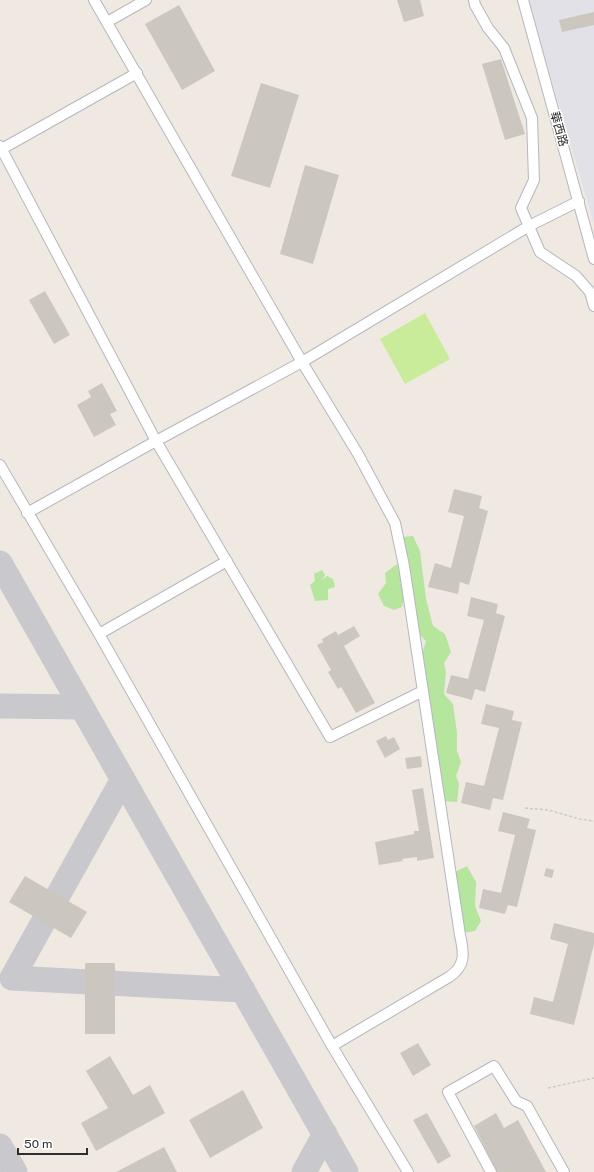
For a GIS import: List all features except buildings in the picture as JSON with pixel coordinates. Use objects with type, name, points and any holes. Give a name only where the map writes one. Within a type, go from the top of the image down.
[{"type":"street","points":[[94,0],[302,362],[358,454],[395,523],[404,566],[463,949],[462,959],[457,972],[449,978],[332,1046]]},
{"type":"street","points":[[107,22],[146,0]]},
{"type":"street","points":[[474,0],[475,5],[488,28],[504,48],[532,118],[534,180],[521,208],[528,226],[540,252],[576,276],[590,292],[594,306]]},
{"type":"street","name":"華西路","points":[[523,0],[594,259]]},
{"type":"street","points":[[137,73],[1,148],[156,441],[330,737],[423,691]]},
{"type":"street","points":[[27,513],[302,362],[528,226],[579,200]]},
{"type":"street","points":[[0,465],[99,634],[332,1046],[408,1172]]},
{"type":"street","points":[[99,634],[227,561]]},
{"type":"street","points":[[491,1172],[448,1092],[494,1066],[516,1101],[527,1106],[564,1172]]},
{"type":"path","points":[[525,808],[548,810],[580,819],[594,821]]},
{"type":"path","points":[[548,1088],[594,1078]]},
{"type":"shaded area","points":[[528,0],[594,0],[594,224]]},
{"type":"green space","points":[[425,313],[450,359],[405,384],[380,339]]},
{"type":"green space","points":[[413,536],[420,551],[426,599],[433,626],[445,634],[451,652],[444,663],[446,672],[444,694],[453,704],[457,733],[457,751],[461,762],[456,776],[459,784],[457,802],[441,801],[419,664],[426,641],[415,630],[402,537]]},
{"type":"green space","points":[[397,564],[405,593],[402,607],[394,610],[384,606],[378,594],[386,583],[385,573]]},
{"type":"green space","points":[[322,570],[325,575],[322,580],[327,576],[333,579],[335,587],[328,589],[328,600],[315,601],[310,585],[315,581],[314,574]]},
{"type":"green space","points":[[467,866],[476,882],[475,906],[481,921],[475,931],[463,933],[456,929],[452,918],[457,906],[451,874]]},
{"type":"taxiway","points":[[0,563],[346,1172]]},
{"type":"taxiway","points":[[0,706],[82,707]]},
{"type":"taxiway","points":[[123,779],[12,978],[243,990]]},
{"type":"taxiway","points":[[304,1172],[325,1134]]},
{"type":"taxiway","points":[[0,1146],[15,1172]]}]
